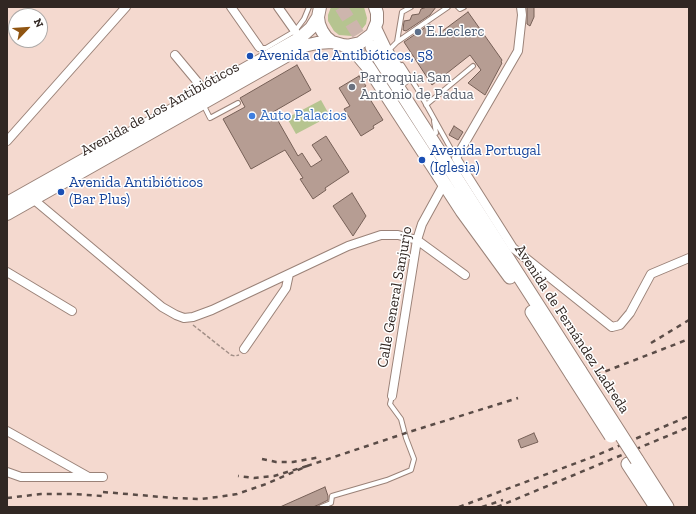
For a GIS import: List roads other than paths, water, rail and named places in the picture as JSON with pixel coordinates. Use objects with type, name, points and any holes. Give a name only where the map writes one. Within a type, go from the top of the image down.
[{"type":"highway","points":[[377,16],[388,55],[485,212],[513,273]]},
{"type":"highway","points":[[346,46],[358,55],[369,68],[449,171]]},
{"type":"highway","points":[[370,49],[449,171]]},
{"type":"highway","name":"Avenida de Fernández Ladreda","points":[[449,171],[501,248],[513,273],[633,462],[667,507]]},
{"type":"highway","name":"Avenida de Fernández Ladreda","points":[[633,462],[656,507]]},
{"type":"main road","points":[[319,12],[319,24],[326,37],[332,42],[346,46],[365,40],[372,34],[377,16]]},
{"type":"main road","name":"Avenida de Los Antibióticos","points":[[7,203],[300,38],[311,28],[319,12]]},
{"type":"main road","name":"Avenida de Los Antibióticos","points":[[7,214],[304,46],[332,42]]},
{"type":"street","points":[[7,141],[126,7]]},
{"type":"street","points":[[231,7],[259,47]]},
{"type":"street","points":[[278,7],[295,31]]},
{"type":"street","name":"Calle General Sanjurjo","points":[[392,396],[417,240],[422,224],[449,171],[518,51],[522,15],[521,7]]},
{"type":"street","points":[[175,55],[205,91]]},
{"type":"street","points":[[449,171],[513,248],[612,327],[620,325],[630,313],[651,274],[689,258]]},
{"type":"street","points":[[33,199],[162,307],[184,318],[193,317],[212,310],[348,246],[381,235],[398,235],[417,240],[464,275]]},
{"type":"street","points":[[7,272],[72,311]]},
{"type":"street","points":[[244,349],[286,288],[289,274]]},
{"type":"street","points":[[7,431],[88,477]]},
{"type":"street","points":[[7,472],[21,478],[103,477]]},
{"type":"lane","points":[[259,47],[266,48],[295,31],[304,19],[309,7]]},
{"type":"lane","points":[[397,42],[402,12],[411,7]]},
{"type":"lane","points":[[391,48],[397,42],[448,7]]},
{"type":"lane","points":[[458,7],[460,9],[464,7]]},
{"type":"lane","points":[[377,16],[379,29],[395,54]]},
{"type":"lane","points":[[399,60],[433,117],[449,171]]},
{"type":"lane","points":[[426,105],[472,66]]},
{"type":"lane","points":[[203,104],[210,118],[238,103]]},
{"type":"lane","points":[[433,117],[436,134]]},
{"type":"lane","points":[[321,507],[331,503],[332,496],[387,480],[411,470],[414,459],[401,419],[390,404],[392,396]]},
{"type":"tunnel","points":[[341,7],[368,50]]},
{"type":"railway","points":[[651,343],[689,320]]},
{"type":"railway","points":[[596,375],[689,339]]},
{"type":"railway","points":[[307,466],[518,398]]},
{"type":"railway","points":[[459,507],[595,456],[689,416]]},
{"type":"railway","points":[[497,507],[689,427]]},
{"type":"railway","points":[[262,459],[276,462],[293,462],[321,457]]},
{"type":"railway","points":[[103,492],[174,498],[200,499],[218,497],[237,494],[266,484],[307,466],[274,476],[254,478],[238,476]]},
{"type":"railway","points":[[7,498],[41,494],[102,496]]},
{"type":"railway","points":[[482,507],[503,500]]},
{"type":"place","name":"E.Leclerc","points":[[418,32]]},
{"type":"place","name":"Avenida de Antibióticos, 58","points":[[250,56]]},
{"type":"place","name":"Parroquia San Antonio de Padua","points":[[352,87]]},
{"type":"place","name":"Auto Palacios","points":[[252,116]]},
{"type":"place","name":"Avenida Portugal (Iglesia)","points":[[422,160]]},
{"type":"place","name":"Avenida Antibióticos (Bar Plus)","points":[[61,192]]}]
